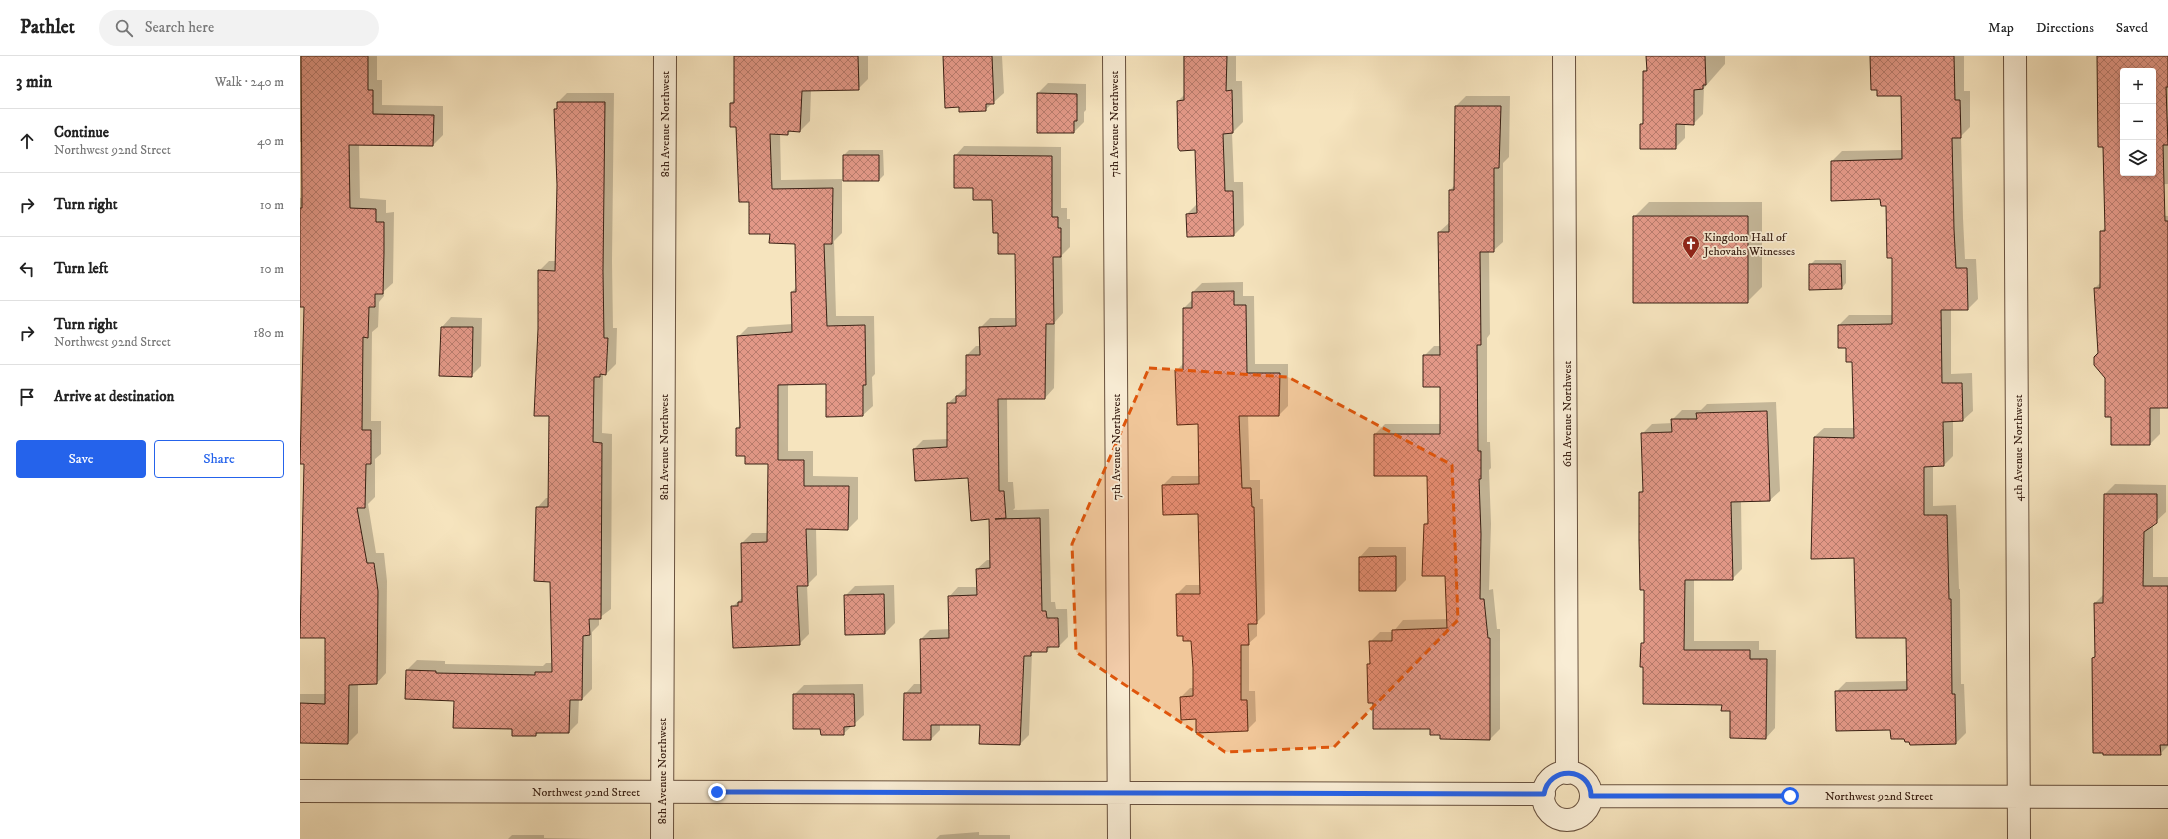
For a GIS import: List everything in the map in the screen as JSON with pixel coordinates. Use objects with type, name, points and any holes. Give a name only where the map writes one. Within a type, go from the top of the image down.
[{"type":"street","name":"8th Avenue Northwest","points":[[662,839],[665,56]]},
{"type":"street","name":"7th Avenue Northwest","points":[[1114,56],[1119,839]]},
{"type":"street","name":"6th Avenue Northwest","points":[[1564,56],[1567,773]]},
{"type":"street","name":"4th Avenue Northwest","points":[[2015,56],[2019,839]]},
{"type":"street","points":[[1567,773],[1577,775],[1583,779],[1588,785],[1591,796],[1584,814],[1577,818],[1566,830],[1548,811],[1544,804],[1544,794],[1549,781],[1555,776],[1567,773]]},
{"type":"street","name":"Northwest 92nd Street","points":[[300,791],[1544,794]]},
{"type":"street","name":"Northwest 92nd Street","points":[[1591,796],[2168,797]]},
{"type":"highlighted area","points":[[1149,368],[1288,377],[1452,465],[1458,620],[1334,747],[1225,752],[1076,652],[1072,544]]},
{"type":"building","points":[[301,56],[368,56],[368,90],[373,90],[373,114],[434,115],[433,146],[349,145],[350,208],[376,209],[376,222],[384,222],[384,253],[383,294],[375,294],[375,307],[369,307],[368,338],[363,337],[362,430],[371,430],[371,464],[366,464],[365,508],[357,508],[367,563],[374,563],[378,591],[377,684],[349,685],[348,744],[300,743],[300,703],[325,704],[325,638],[300,638],[304,464],[300,464],[304,307],[300,307],[300,208],[302,208]]},
{"type":"building","points":[[734,56],[858,56],[859,90],[802,91],[800,132],[788,131],[788,135],[770,134],[772,189],[833,188],[832,244],[824,244],[827,326],[865,325],[866,385],[863,385],[863,416],[826,417],[826,384],[778,385],[778,460],[804,460],[804,486],[849,486],[848,530],[806,529],[808,586],[797,586],[800,645],[733,648],[731,606],[738,606],[738,602],[742,602],[741,543],[767,542],[768,464],[745,464],[745,456],[736,456],[736,428],[740,428],[737,336],[792,332],[791,292],[796,292],[795,244],[769,243],[770,234],[749,234],[749,202],[739,202],[736,127],[730,127],[730,103],[734,103]]},
{"type":"building","points":[[943,56],[992,56],[994,104],[986,104],[986,111],[959,112],[959,107],[945,108]]},
{"type":"building","points":[[1184,56],[1227,56],[1226,91],[1232,90],[1233,133],[1223,134],[1225,191],[1233,191],[1234,236],[1187,237],[1186,214],[1197,213],[1195,150],[1180,151],[1178,148],[1177,101],[1184,100]]},
{"type":"building","points":[[1646,56],[1705,56],[1706,85],[1703,85],[1703,89],[1694,90],[1694,125],[1676,124],[1676,149],[1640,149],[1640,124],[1643,124],[1643,71],[1647,71]]},
{"type":"building","points":[[1870,56],[1954,56],[1955,100],[1960,100],[1961,138],[1952,138],[1954,229],[1956,268],[1967,268],[1968,310],[1941,310],[1942,383],[1962,383],[1963,421],[1943,422],[1944,466],[1924,467],[1924,515],[1947,515],[1949,599],[1951,599],[1952,694],[1955,694],[1956,744],[1910,745],[1909,742],[1905,742],[1904,739],[1891,739],[1890,730],[1836,731],[1835,691],[1907,690],[1906,638],[1856,638],[1854,558],[1811,559],[1814,437],[1854,438],[1852,362],[1846,362],[1846,348],[1838,348],[1838,325],[1892,324],[1892,258],[1887,258],[1886,206],[1881,206],[1880,199],[1831,201],[1831,161],[1902,159],[1901,96],[1877,96],[1877,90],[1871,90]]},
{"type":"building","points":[[2097,56],[2168,56],[2168,87],[2166,87],[2168,145],[2163,145],[2165,221],[2168,221],[2168,408],[2150,408],[2150,445],[2111,445],[2111,417],[2105,417],[2105,378],[2094,365],[2094,357],[2098,353],[2094,288],[2100,288],[2100,231],[2105,231],[2103,147],[2098,147]]},
{"type":"building","points":[[1037,93],[1077,94],[1077,121],[1074,121],[1074,133],[1037,133]]},
{"type":"building","points":[[557,102],[605,102],[603,271],[604,338],[608,338],[606,375],[600,374],[600,377],[594,377],[593,442],[602,443],[601,619],[589,619],[590,635],[583,636],[582,700],[570,700],[569,733],[536,733],[536,736],[512,736],[512,729],[453,728],[454,701],[405,699],[406,670],[436,671],[436,673],[535,675],[535,672],[552,672],[550,582],[534,581],[536,507],[548,507],[549,416],[534,416],[538,329],[538,270],[555,271],[557,185],[554,109],[557,109]]},
{"type":"building","points":[[1455,106],[1501,106],[1499,168],[1494,168],[1494,252],[1480,252],[1481,345],[1477,345],[1478,451],[1481,451],[1481,479],[1479,479],[1481,534],[1480,599],[1484,599],[1488,638],[1490,638],[1490,740],[1440,739],[1440,735],[1430,735],[1430,729],[1373,729],[1373,703],[1368,703],[1367,664],[1370,664],[1369,641],[1392,641],[1392,630],[1447,628],[1445,576],[1422,576],[1424,524],[1428,524],[1427,476],[1374,476],[1374,434],[1440,434],[1440,387],[1423,387],[1423,355],[1440,355],[1438,232],[1449,232],[1449,190],[1454,190]]},
{"type":"building","points":[[843,155],[879,155],[879,181],[843,181]]},
{"type":"building","points":[[954,155],[1052,156],[1052,217],[1058,217],[1058,228],[1061,228],[1061,257],[1053,257],[1054,324],[1046,324],[1045,399],[998,399],[999,491],[1004,491],[1006,518],[995,519],[1040,518],[1042,611],[1046,611],[1047,618],[1058,618],[1059,647],[1047,647],[1047,652],[1031,652],[1031,656],[1024,656],[1020,745],[979,744],[980,725],[931,725],[931,740],[903,740],[904,693],[921,693],[920,639],[949,638],[948,596],[977,595],[976,569],[990,568],[989,519],[971,521],[968,478],[915,481],[913,449],[947,447],[947,403],[956,403],[956,396],[966,396],[966,355],[980,355],[979,327],[1016,326],[1015,254],[998,254],[998,233],[993,233],[992,200],[973,200],[973,188],[954,188]]},
{"type":"building","name":"Kingdom Hall of Jehovahs Witnesses","points":[[1633,216],[1748,216],[1748,303],[1633,303]]},
{"type":"building","points":[[1809,264],[1841,264],[1842,289],[1809,290]]},
{"type":"building","points":[[1234,291],[1234,305],[1246,305],[1247,373],[1280,373],[1279,416],[1239,416],[1242,488],[1251,488],[1252,507],[1254,507],[1257,624],[1248,624],[1249,645],[1241,645],[1241,700],[1247,700],[1248,731],[1196,733],[1196,719],[1181,720],[1180,697],[1193,696],[1193,668],[1191,641],[1183,641],[1183,636],[1177,636],[1176,594],[1200,594],[1198,514],[1163,515],[1162,485],[1199,484],[1198,424],[1177,425],[1175,370],[1183,370],[1183,308],[1192,308],[1192,292]]},
{"type":"building","points":[[441,327],[473,327],[472,377],[439,376]]},
{"type":"building","points":[[1767,411],[1770,501],[1731,502],[1733,580],[1685,580],[1684,650],[1750,650],[1750,659],[1767,659],[1766,739],[1730,738],[1730,711],[1721,711],[1722,705],[1643,704],[1643,667],[1640,667],[1641,643],[1644,643],[1644,590],[1640,590],[1639,540],[1639,492],[1643,492],[1641,433],[1672,432],[1671,419],[1697,419],[1696,413]]},
{"type":"building","points":[[2104,494],[2157,494],[2157,523],[2144,532],[2143,586],[2168,586],[2168,745],[2160,745],[2161,755],[2103,755],[2103,753],[2093,753],[2092,658],[2095,657],[2094,603],[2103,603]]},
{"type":"building","points":[[1396,556],[1396,591],[1359,591],[1359,557]]},
{"type":"building","points":[[884,594],[885,634],[845,635],[844,595]]},
{"type":"building","points":[[793,694],[854,694],[855,726],[844,727],[844,735],[821,735],[820,729],[793,729]]},
{"type":"place","name":"Kingdom Hall of Jehovahs Witnesses","points":[[1691,259]]},
{"type":"route","points":[[717,792],[1544,794],[1545,788],[1549,781],[1555,776],[1562,773],[1570,773],[1583,779],[1588,785],[1591,796],[1790,796]]}]
